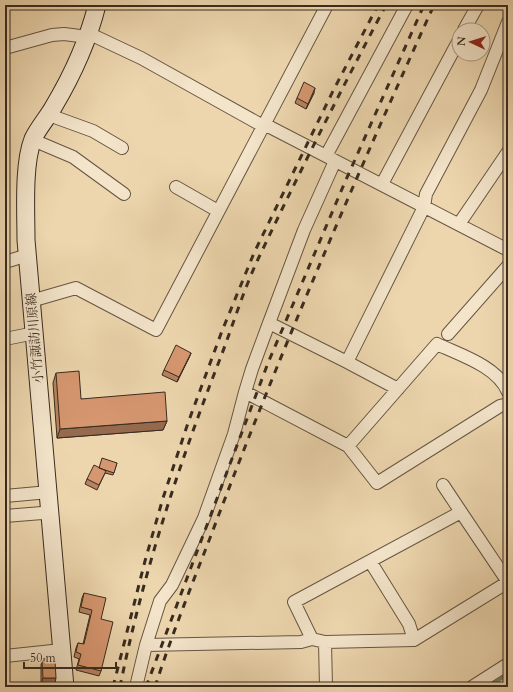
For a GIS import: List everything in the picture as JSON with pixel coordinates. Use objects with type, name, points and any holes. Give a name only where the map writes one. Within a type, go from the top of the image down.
[{"type":"main road","name":"小竹諏訪川原線","points":[[65,687],[26,240],[27,167],[33,140],[49,115],[89,35],[97,5]]},
{"type":"street","points":[[31,301],[76,288],[156,330],[327,5]]},
{"type":"street","points":[[136,687],[146,644],[160,601],[172,585],[204,518],[234,434],[252,368],[331,158],[407,5]]},
{"type":"street","points":[[468,22],[478,5]]},
{"type":"street","points":[[347,362],[424,207],[426,194],[481,90],[508,22]]},
{"type":"street","points":[[5,48],[52,35],[89,35],[141,58],[264,125],[382,184],[450,222],[459,224],[508,250]]},
{"type":"street","points":[[382,184],[451,55]]},
{"type":"street","points":[[49,115],[93,131],[122,148]]},
{"type":"street","points":[[33,140],[73,157],[124,194]]},
{"type":"street","points":[[459,224],[508,152]]},
{"type":"street","points":[[176,187],[218,211]]},
{"type":"street","points":[[5,262],[28,255]]},
{"type":"street","points":[[448,334],[508,266]]},
{"type":"street","points":[[269,323],[398,389]]},
{"type":"street","points":[[5,339],[35,332]]},
{"type":"street","points":[[348,446],[437,344],[483,366],[497,376],[506,386],[508,392]]},
{"type":"street","points":[[245,392],[348,446],[377,482],[500,406],[508,404]]},
{"type":"street","points":[[146,644],[301,642],[312,639],[325,642],[414,640],[508,582],[443,486]]},
{"type":"street","points":[[5,496],[49,492]]},
{"type":"street","points":[[312,639],[294,602],[461,512]]},
{"type":"street","points":[[5,516],[42,513],[51,514]]},
{"type":"street","points":[[370,561],[409,624],[414,640]]},
{"type":"street","points":[[325,642],[326,687]]},
{"type":"street","points":[[5,656],[62,650]]},
{"type":"street","points":[[472,687],[508,664]]},
{"type":"building","points":[[304,82],[315,88],[308,104],[297,98]]},
{"type":"building","points":[[176,345],[191,353],[179,377],[164,370]]},
{"type":"building","points":[[79,371],[81,399],[165,392],[167,421],[60,429],[56,373]]},
{"type":"building","points":[[102,458],[117,463],[114,473],[99,468]]},
{"type":"building","points":[[94,465],[106,471],[99,485],[87,479]]},
{"type":"building","points":[[84,593],[106,598],[101,619],[113,622],[101,671],[78,665],[81,654],[76,652],[78,643],[84,644],[92,610],[81,607]]},
{"type":"building","points":[[42,660],[55,660],[56,678],[43,678]]},
{"type":"waterway","points":[[488,687],[508,674]]},
{"type":"railway","points":[[113,687],[145,561],[163,498],[188,423],[222,331],[254,253],[333,91],[378,5]]},
{"type":"railway","points":[[120,687],[150,562],[190,439],[249,280],[337,98],[386,5]]},
{"type":"railway","points":[[146,687],[268,363],[345,182],[424,5]]},
{"type":"railway","points":[[155,687],[188,593],[262,403],[346,203],[434,5]]}]
